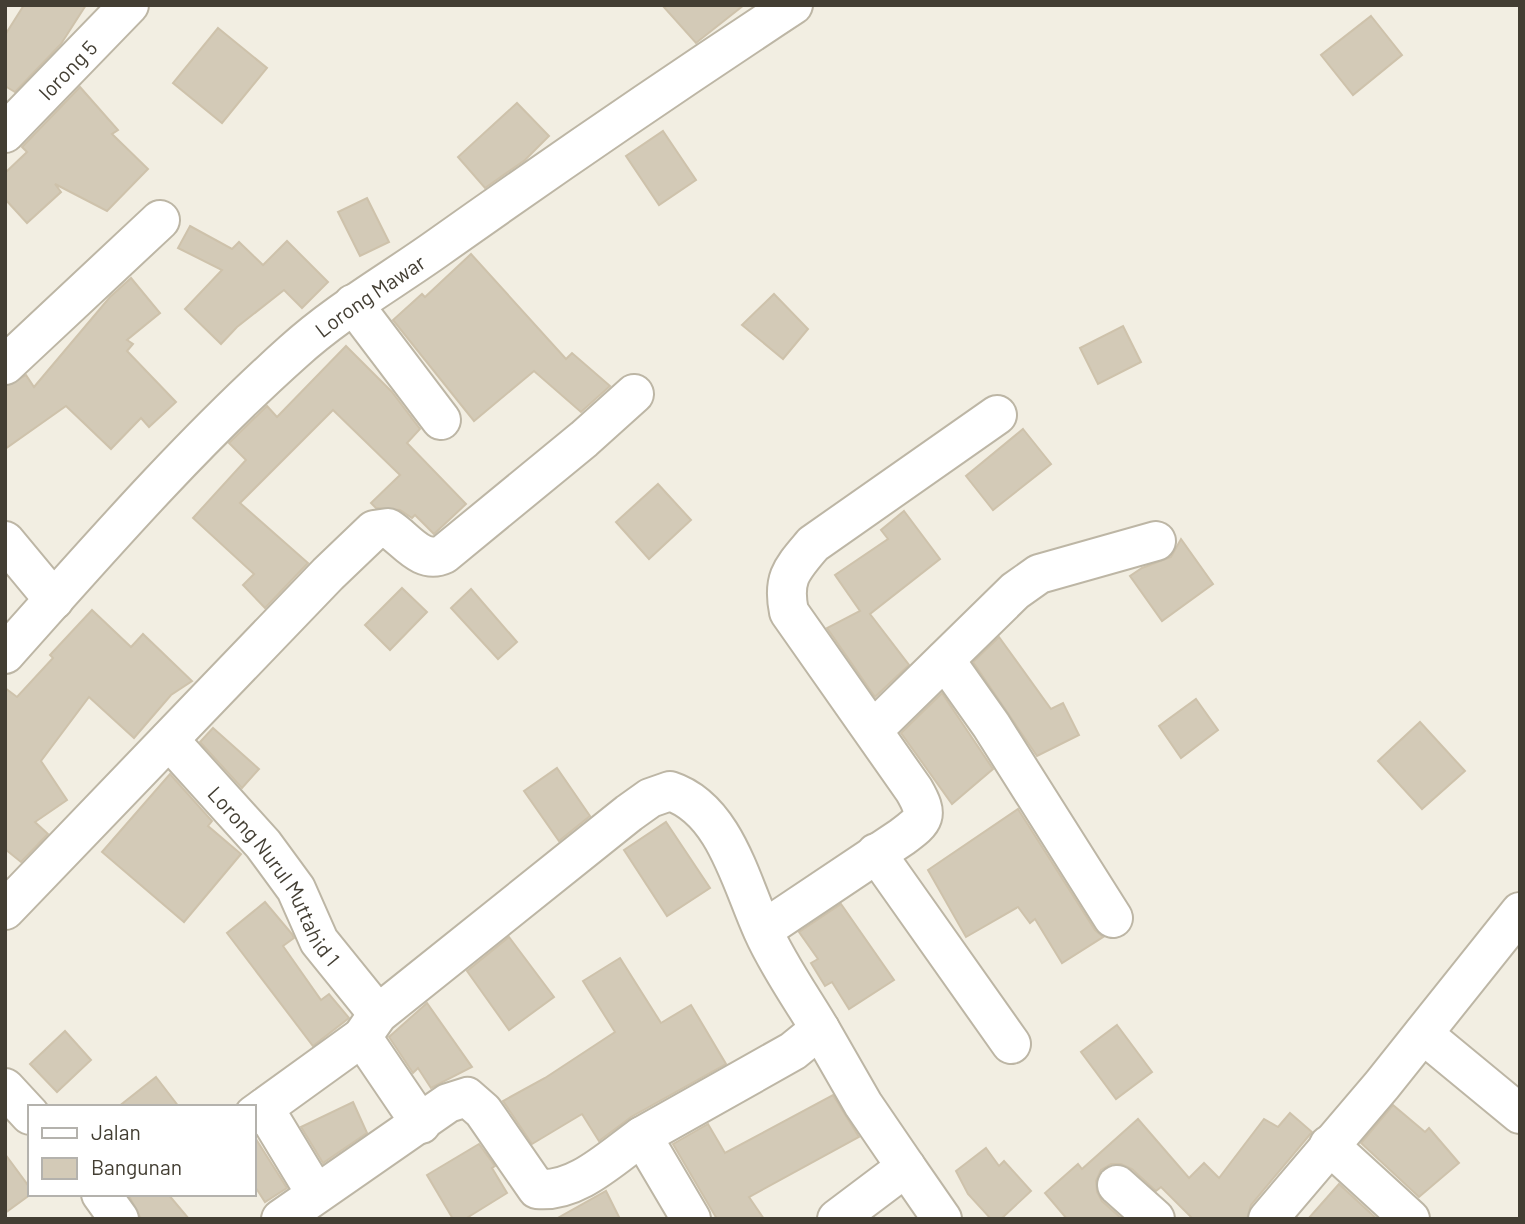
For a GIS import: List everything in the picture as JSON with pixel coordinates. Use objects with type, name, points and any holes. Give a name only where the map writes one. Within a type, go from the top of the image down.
[{"type":"street","name":"lorong 5","points":[[5,133],[129,5]]},
{"type":"street","name":"Lorong Mawar","points":[[5,654],[207,435],[293,352],[353,304],[411,267],[590,140],[793,5]]},
{"type":"street","points":[[5,365],[160,220]]},
{"type":"street","points":[[353,304],[441,420]]},
{"type":"street","points":[[5,910],[374,530],[388,528],[415,551],[429,558],[444,554],[584,439],[634,394]]},
{"type":"street","points":[[763,930],[902,837],[923,817],[923,805],[789,612],[785,593],[790,572],[813,544],[997,415]]},
{"type":"street","points":[[5,541],[54,600]]},
{"type":"street","points":[[873,730],[1015,591],[1039,574],[1156,541]]},
{"type":"street","points":[[945,660],[991,725],[1113,918]]},
{"type":"street","name":"Lorong Nurul Muttahid 1","points":[[169,740],[263,844],[296,889],[319,941],[370,1026],[421,1124]]},
{"type":"street","points":[[316,1194],[259,1112],[370,1026],[629,813],[650,798],[670,791],[691,800],[719,833],[763,930],[863,1104],[942,1219]]},
{"type":"street","points":[[876,853],[1011,1044]]},
{"type":"street","points":[[1268,1219],[1423,1034],[1520,912]]},
{"type":"street","points":[[281,1219],[421,1124],[447,1103],[467,1097],[483,1111],[537,1189],[555,1191],[581,1179],[642,1136],[793,1051],[820,1029]]},
{"type":"street","points":[[1423,1034],[1520,1114]]},
{"type":"street","points":[[5,1088],[28,1113]]},
{"type":"street","points":[[642,1136],[691,1219]]},
{"type":"street","points":[[1329,1145],[1410,1219]]},
{"type":"street","points":[[837,1219],[906,1167]]},
{"type":"street","points":[[1117,1185],[1155,1219]]},
{"type":"street","points":[[102,1196],[119,1219]]},
{"type":"building","points":[[24,5],[86,5],[61,44],[15,92],[5,86],[5,35]]},
{"type":"building","points":[[662,5],[744,5],[696,43]]},
{"type":"building","points":[[1371,16],[1402,55],[1353,95],[1321,55]]},
{"type":"building","points":[[218,28],[267,68],[222,123],[173,83]]},
{"type":"building","points":[[80,87],[118,130],[112,134],[148,169],[107,211],[55,184],[61,192],[27,223],[5,199],[5,173],[27,152],[22,147]]},
{"type":"building","points":[[517,103],[549,136],[525,160],[485,188],[458,157]]},
{"type":"building","points":[[663,131],[696,180],[659,205],[626,156]]},
{"type":"building","points":[[367,198],[389,242],[360,256],[338,212]]},
{"type":"building","points":[[190,226],[232,249],[239,242],[263,265],[287,241],[328,282],[302,308],[284,290],[237,327],[221,344],[185,309],[222,270],[178,248]]},
{"type":"building","points":[[471,254],[566,359],[572,353],[610,386],[581,412],[534,371],[474,421],[393,320],[422,294],[425,297]]},
{"type":"building","points":[[131,278],[160,313],[127,340],[133,344],[127,351],[176,402],[149,427],[141,418],[111,449],[66,406],[5,449],[5,386],[26,375],[34,387],[110,297]]},
{"type":"building","points":[[774,294],[808,329],[783,359],[742,325]]},
{"type":"building","points":[[1123,326],[1141,362],[1098,384],[1080,348]]},
{"type":"building","points":[[346,346],[392,392],[420,429],[407,443],[466,504],[434,534],[415,515],[412,518],[400,510],[376,508],[371,503],[400,475],[333,410],[240,503],[308,563],[265,608],[243,585],[254,574],[193,518],[246,460],[229,443],[267,406],[277,417]]},
{"type":"building","points":[[1023,429],[1051,464],[993,510],[966,476]]},
{"type":"building","points":[[658,484],[691,520],[649,559],[616,522]]},
{"type":"building","points":[[904,511],[940,559],[870,614],[909,665],[875,697],[827,628],[860,611],[835,575],[888,539],[881,530]]},
{"type":"building","points":[[1181,539],[1213,584],[1162,621],[1130,576],[1142,568],[1171,557]]},
{"type":"building","points":[[402,588],[427,612],[390,650],[365,625]]},
{"type":"building","points":[[471,589],[517,642],[498,659],[451,608]]},
{"type":"building","points":[[92,610],[131,647],[143,634],[192,681],[171,695],[134,738],[89,697],[41,761],[67,800],[35,822],[48,834],[21,862],[5,849],[5,688],[17,697],[53,658],[50,655]]},
{"type":"building","points":[[999,637],[1051,709],[1063,703],[1079,735],[1037,756],[973,662]]},
{"type":"building","points":[[942,693],[993,769],[952,804],[901,733]]},
{"type":"building","points":[[1196,699],[1218,730],[1181,758],[1159,726]]},
{"type":"building","points":[[1420,722],[1465,771],[1422,809],[1378,761]]},
{"type":"building","points":[[213,728],[259,769],[242,788],[200,742]]},
{"type":"building","points":[[557,768],[590,816],[559,841],[524,791]]},
{"type":"building","points":[[170,774],[212,821],[208,826],[241,854],[184,922],[102,852]]},
{"type":"building","points":[[1018,809],[1095,930],[1103,937],[1062,963],[1035,919],[1030,923],[1018,907],[966,937],[928,870]]},
{"type":"building","points":[[666,822],[710,888],[667,916],[624,850]]},
{"type":"building","points":[[265,902],[292,934],[294,938],[283,946],[321,1000],[329,994],[349,1018],[313,1046],[227,933]]},
{"type":"building","points":[[841,904],[894,980],[849,1009],[832,982],[825,986],[811,963],[818,959],[799,932]]},
{"type":"building","points":[[509,937],[554,997],[509,1030],[467,971]]},
{"type":"building","points":[[620,958],[661,1023],[691,1005],[726,1064],[631,1117],[599,1141],[582,1114],[532,1144],[503,1101],[545,1078],[615,1032],[583,981]]},
{"type":"building","points":[[427,1003],[472,1067],[431,1088],[418,1068],[413,1073],[389,1037]]},
{"type":"building","points":[[1117,1025],[1152,1072],[1116,1099],[1081,1052]]},
{"type":"building","points":[[65,1031],[91,1060],[57,1092],[30,1064]]},
{"type":"building","points":[[156,1077],[177,1105],[121,1105]]},
{"type":"building","points":[[833,1095],[859,1137],[749,1197],[764,1219],[717,1219],[673,1144],[708,1124],[725,1153]]},
{"type":"building","points":[[353,1102],[367,1133],[323,1163],[301,1127]]},
{"type":"building","points":[[1393,1105],[1425,1132],[1429,1128],[1459,1163],[1419,1197],[1361,1143]]},
{"type":"building","points":[[1290,1113],[1312,1132],[1251,1205],[1247,1219],[1193,1219],[1161,1187],[1156,1191],[1132,1169],[1121,1164],[1111,1164],[1101,1170],[1096,1181],[1097,1192],[1102,1201],[1122,1219],[1067,1219],[1045,1193],[1078,1164],[1082,1169],[1138,1119],[1189,1178],[1204,1163],[1219,1178],[1264,1119],[1278,1127]]},
{"type":"building","points":[[256,1139],[287,1188],[265,1202],[256,1188]]},
{"type":"building","points":[[479,1144],[495,1166],[492,1168],[507,1193],[465,1219],[453,1219],[427,1175]]},
{"type":"building","points":[[986,1148],[999,1166],[1004,1161],[1031,1191],[1001,1219],[991,1219],[968,1194],[956,1171]]},
{"type":"building","points":[[5,1154],[28,1185],[28,1196],[5,1213]]},
{"type":"building","points":[[1339,1184],[1377,1219],[1308,1219]]},
{"type":"building","points":[[606,1191],[620,1219],[556,1219]]},
{"type":"building","points":[[129,1196],[170,1196],[189,1219],[141,1219]]}]
